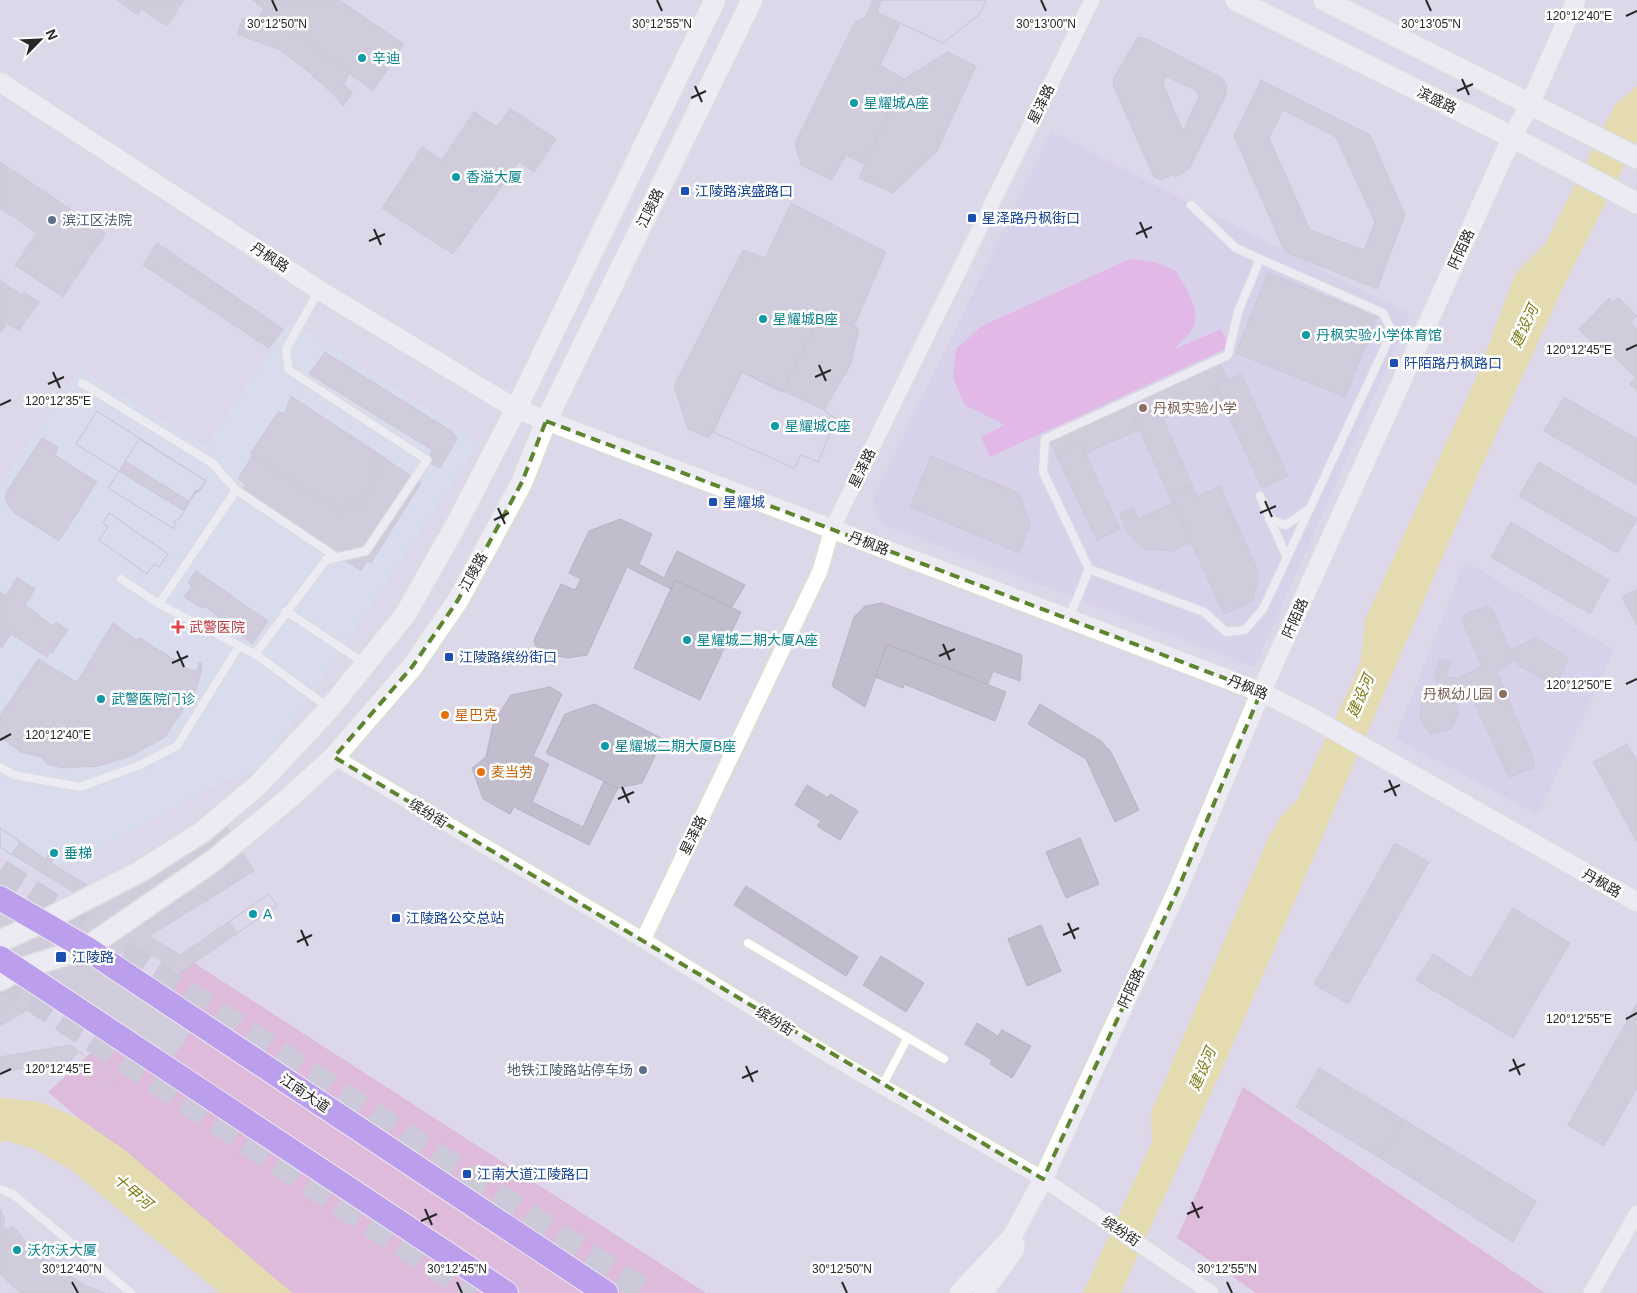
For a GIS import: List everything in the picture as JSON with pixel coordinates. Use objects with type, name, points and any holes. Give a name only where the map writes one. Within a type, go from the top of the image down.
[{"type":"main road","points":[[0,941],[40,923],[138,872],[202,832],[258,785],[330,708],[364,663],[405,615],[456,525],[516,409],[715,0]]},
{"type":"main road","name":"江陵路","points":[[6,969],[86,948],[213,861],[288,799],[334,757],[412,667],[458,600],[522,482],[546,421],[752,0]]},
{"type":"main road","name":"滨盛路","points":[[1236,0],[1512,137],[1637,202]]},
{"type":"main road","points":[[1324,0],[1636,158]]},
{"type":"main road","name":"江南大道","points":[[0,898],[40,923],[86,948],[606,1293]]},
{"type":"main road","points":[[6,969],[506,1293]]},
{"type":"street","name":"星泽路","points":[[643,940],[820,571],[832,529],[1092,0]]},
{"type":"street","name":"阡陌路","points":[[959,1293],[1013,1235],[1043,1179],[1178,889],[1262,692],[1512,137],[1530,104],[1576,0]]},
{"type":"street","name":"丹枫路","points":[[0,82],[320,290],[516,409],[1262,692],[1308,716],[1637,902]]},
{"type":"street","name":"缤纷街","points":[[334,757],[643,940],[882,1086],[1043,1179],[1211,1293]]},
{"type":"street","points":[[1591,1293],[1637,1213]]},
{"type":"street","name":"阡陌路","points":[[983,1293],[1015,1249],[1013,1235]]},
{"type":"lane","points":[[1190,205],[1236,248],[1383,313],[1392,332],[1263,609],[1245,630],[1226,632],[1204,612],[1089,569],[1043,472],[1044,439],[1228,355],[1238,312],[1260,259]]},
{"type":"lane","points":[[255,654],[326,560],[366,551],[427,460],[289,370],[286,349],[320,290]]},
{"type":"lane","points":[[82,383],[212,463],[236,490],[336,558]]},
{"type":"lane","points":[[160,604],[236,490]]},
{"type":"lane","points":[[1260,496],[1286,558]]},
{"type":"lane","points":[[1269,519],[1286,525],[1309,509]]},
{"type":"lane","points":[[1069,618],[1089,569]]},
{"type":"lane","points":[[121,579],[160,604],[255,654],[330,708]]},
{"type":"lane","points":[[286,611],[364,663]]},
{"type":"lane","points":[[0,767],[14,775],[80,787],[140,765],[177,746],[239,646]]},
{"type":"lane","points":[[748,942],[944,1059]]},
{"type":"lane","points":[[882,1086],[908,1037]]},
{"type":"lane","points":[[0,1189],[14,1195],[131,1293]]},
{"type":"highlighted area","points":[[546,421],[1261,692],[1178,889],[1043,1179],[334,757],[412,667],[458,600],[522,482]]},
{"type":"shaded area","name":"丹枫实验小学","points":[[1051,132],[1410,314],[1255,667],[883,524],[872,501]]},
{"type":"shaded area","points":[[1130,259],[1154,262],[1175,270],[1187,289],[1195,311],[1194,326],[1173,350],[1221,329],[1229,347],[990,457],[981,437],[1005,425],[965,405],[953,378],[956,349],[982,326]]},
{"type":"shaded area","name":"武警医院","points":[[291,321],[480,443],[261,769],[227,781],[69,863],[19,867],[0,854],[0,485],[80,369],[205,446]]},
{"type":"shaded area","name":"丹枫幼儿园","points":[[1465,561],[1614,650],[1538,815],[1395,738]]},
{"type":"shaded area","points":[[191,961],[706,1293],[281,1293],[48,1092]]},
{"type":"shaded area","points":[[1243,1087],[1545,1293],[1256,1293],[1177,1238]]},
{"type":"water","name":"建设河","points":[[1637,86],[1637,141],[1566,281],[1484,461],[1234,1042],[1121,1293],[1083,1293],[1152,1142],[1151,1113],[1267,841],[1281,816],[1297,800],[1352,683],[1361,660],[1365,620],[1478,374],[1515,274],[1546,243],[1615,105]]},
{"type":"water","name":"十甲河","points":[[0,1098],[40,1102],[80,1119],[126,1151],[292,1293],[220,1293],[71,1170],[36,1150],[8,1141],[0,1142]]},
{"type":"building","points":[[116,0],[184,0],[167,26],[141,9],[138,15]]},
{"type":"building","name":"辛迪","points":[[252,0],[339,0],[404,44],[373,91]]},
{"type":"building","name":"星耀城A座","points":[[873,0],[986,0],[980,14],[943,43],[900,23],[880,65],[904,79],[864,164],[846,155],[832,180],[801,165],[795,143],[851,30],[856,21],[865,18]]},
{"type":"building","points":[[882,0],[986,0],[980,14],[943,43],[877,12]]},
{"type":"building","points":[[264,9],[349,73],[344,84],[352,93],[343,106],[333,94],[303,67],[278,49],[237,34],[243,18],[254,23]]},
{"type":"building","points":[[1138,37],[1147,39],[1222,78],[1227,86],[1225,97],[1189,169],[1175,177],[1173,174],[1161,180],[1154,177],[1114,87],[1113,79]],"holes":[[[1165,76],[1196,90],[1199,97],[1183,131],[1163,84]]]},
{"type":"building","points":[[947,52],[976,66],[937,151],[893,193],[859,178],[904,79]]},
{"type":"building","points":[[1261,80],[1370,135],[1405,215],[1377,289],[1285,252],[1234,136]],"holes":[[[1283,110],[1336,137],[1375,222],[1364,250],[1310,230],[1269,138]]]},
{"type":"building","name":"香溢大厦","points":[[510,108],[556,139],[534,172],[519,162],[453,254],[382,208],[422,147],[442,160],[474,112],[497,127]]},
{"type":"building","name":"滨江区法院","points":[[0,162],[106,233],[63,297],[15,265],[37,233],[0,208]]},
{"type":"building","name":"星耀城B座","points":[[791,203],[886,252],[854,326],[822,311],[782,392],[742,372],[709,438],[688,429],[674,386],[743,250],[765,258]]},
{"type":"building","points":[[157,243],[283,329],[269,348],[143,265]]},
{"type":"building","name":"丹枫实验小学体育馆","points":[[1268,273],[1377,317],[1345,397],[1236,353]]},
{"type":"building","points":[[0,280],[22,295],[24,292],[39,302],[19,331],[7,323],[0,333]]},
{"type":"building","points":[[1618,297],[1637,316],[1630,322],[1637,329],[1637,391],[1630,384],[1636,378],[1602,344],[1598,348],[1579,329],[1609,298],[1613,302]]},
{"type":"building","name":"星耀城C座","points":[[822,311],[859,329],[851,364],[824,410],[836,419],[818,462],[801,455],[794,468],[713,432],[742,372],[782,392]]},
{"type":"building","points":[[325,352],[453,432],[457,439],[440,468],[428,462],[432,450],[309,374]]},
{"type":"building","points":[[1219,362],[1228,380],[1215,386],[1219,394],[1163,419],[1158,407],[1134,418],[1139,430],[1086,453],[1081,443],[1056,455],[1049,437]]},
{"type":"building","name":"星耀城C座","points":[[742,372],[824,410],[836,419],[818,462],[801,455],[794,468],[713,432]]},
{"type":"building","points":[[1241,374],[1288,476],[1262,488],[1215,386]]},
{"type":"building","points":[[291,396],[379,454],[369,464],[381,472],[356,510],[348,503],[343,513],[250,454],[278,412],[285,413]]},
{"type":"building","points":[[1564,397],[1637,439],[1637,485],[1544,431]]},
{"type":"building","points":[[1158,407],[1192,485],[1169,495],[1134,418]]},
{"type":"building","points":[[97,411],[206,481],[199,492],[196,490],[180,518],[175,521],[174,529],[108,488],[119,471],[76,444]]},
{"type":"building","points":[[97,411],[206,481],[199,492],[196,490],[180,518],[175,521],[174,529],[108,488],[119,471],[76,444]]},
{"type":"building","points":[[42,438],[58,447],[55,455],[97,482],[59,541],[12,511],[5,499],[6,493]]},
{"type":"building","points":[[139,439],[206,481],[199,492],[196,490],[184,511],[119,471]]},
{"type":"building","points":[[139,439],[206,481],[189,501],[125,461]]},
{"type":"building","points":[[1081,443],[1120,529],[1097,540],[1056,455]]},
{"type":"building","points":[[379,454],[421,483],[371,563],[367,561],[361,571],[240,493],[246,484],[238,479],[252,456],[343,513],[348,503],[356,510],[381,472],[369,464]]},
{"type":"building","points":[[931,456],[1019,493],[1030,525],[1019,553],[910,507]]},
{"type":"building","points":[[1539,462],[1637,519],[1617,553],[1519,496]]},
{"type":"building","points":[[1192,485],[1197,497],[1220,486],[1259,573],[1253,601],[1224,614],[1169,495]]},
{"type":"building","points":[[1173,503],[1191,542],[1172,551],[1145,549],[1133,539],[1124,526],[1120,513],[1133,508],[1138,519]]},
{"type":"building","points":[[109,513],[168,554],[159,567],[154,564],[147,574],[99,540],[108,527],[103,523]]},
{"type":"building","points":[[109,513],[168,554],[159,567],[154,564],[147,574],[99,540],[108,527],[103,523]]},
{"type":"building","points":[[620,519],[652,534],[639,564],[664,578],[677,551],[745,585],[732,607],[675,580],[671,589],[627,567],[587,655],[567,658],[558,656],[554,666],[539,657],[534,640],[561,584],[575,590],[581,579],[569,573],[589,531]]},
{"type":"building","points":[[1511,522],[1609,580],[1590,614],[1491,557]]},
{"type":"building","points":[[196,571],[268,621],[252,644],[206,607],[201,608],[184,597],[192,587],[188,582]]},
{"type":"building","points":[[17,577],[35,589],[25,605],[53,626],[56,622],[68,630],[47,657],[0,627],[0,592],[6,596]]},
{"type":"building","name":"星耀城二期大厦A座","points":[[675,580],[741,612],[700,700],[634,668]]},
{"type":"building","points":[[1637,589],[1637,625],[1622,597]]},
{"type":"building","points":[[882,603],[1022,655],[1020,681],[993,671],[988,684],[887,644],[865,707],[832,686],[854,617],[865,606]]},
{"type":"building","name":"丹枫幼儿园","points":[[1488,606],[1493,611],[1510,650],[1536,638],[1564,654],[1568,659],[1558,682],[1551,683],[1518,665],[1516,659],[1497,672],[1534,760],[1533,768],[1509,777],[1465,683],[1456,687],[1455,699],[1459,713],[1451,729],[1430,734],[1420,720],[1422,701],[1441,687],[1434,679],[1440,659],[1451,662],[1445,677],[1457,678],[1482,667],[1462,621],[1465,614]]},
{"type":"building","name":"武警医院门诊","points":[[113,623],[136,640],[140,638],[189,669],[195,671],[199,668],[198,663],[201,663],[202,668],[197,688],[165,737],[131,756],[98,766],[63,768],[47,764],[41,757],[21,752],[0,737],[0,716],[38,659],[77,682]]},
{"type":"building","points":[[0,627],[11,634],[2,647],[0,647]]},
{"type":"building","points":[[887,644],[1006,692],[995,721],[904,684],[903,688],[875,677]]},
{"type":"building","points":[[550,687],[562,694],[533,756],[549,764],[532,802],[583,827],[604,781],[618,788],[589,845],[514,807],[510,814],[483,799],[472,768],[486,757],[493,724],[511,695]]},
{"type":"building","name":"星耀城二期大厦B座","points":[[594,704],[663,739],[642,783],[618,788],[546,753],[565,714]]},
{"type":"building","points":[[1040,704],[1101,741],[1111,752],[1139,810],[1115,822],[1086,759],[1028,724]]},
{"type":"building","points":[[1627,744],[1637,761],[1637,842],[1593,762]]},
{"type":"building","points":[[807,785],[828,798],[830,794],[858,811],[840,840],[817,826],[821,821],[795,805]]},
{"type":"building","name":"江陵路","points":[[226,825],[254,871],[149,936],[180,955],[269,894],[277,906],[181,972],[134,945],[112,958],[203,1015],[170,1061],[60,990],[0,1026],[0,883],[62,923],[93,904],[0,847],[0,828],[46,859],[49,854],[55,858],[51,863],[105,896]]},
{"type":"building","points":[[0,828],[20,842],[11,855],[0,847]]},
{"type":"building","points":[[1080,838],[1099,884],[1066,898],[1046,852]]},
{"type":"building","points":[[1395,843],[1429,862],[1348,1004],[1314,984]]},
{"type":"building","name":"垂梯","points":[[53,847],[59,851],[55,858],[49,854]]},
{"type":"building","points":[[746,886],[858,957],[846,976],[734,905]]},
{"type":"building","name":"A","points":[[269,894],[277,906],[237,933],[229,922]]},
{"type":"building","points":[[1513,908],[1570,943],[1513,1038],[1416,980],[1433,954],[1471,978]]},
{"type":"building","points":[[1041,925],[1061,971],[1027,986],[1008,939]]},
{"type":"building","points":[[881,956],[924,983],[906,1012],[863,985]]},
{"type":"building","points":[[1637,1003],[1637,1088],[1604,1146],[1568,1125]]},
{"type":"building","points":[[977,1023],[998,1036],[1002,1030],[1031,1046],[1012,1078],[990,1064],[992,1060],[965,1044]]},
{"type":"building","points":[[71,1045],[113,1079],[103,1090],[68,1061],[0,1072],[0,1057]]},
{"type":"building","points":[[79,1051],[113,1079],[103,1090],[69,1062]]},
{"type":"building","points":[[1319,1068],[1403,1119],[1380,1158],[1296,1107]]},
{"type":"building","points":[[1403,1119],[1536,1201],[1513,1242],[1380,1158]]},
{"type":"building","name":"沃尔沃大厦","points":[[0,1209],[5,1219],[3,1225],[8,1230],[13,1226],[25,1241],[45,1259],[86,1286],[105,1293],[21,1293],[11,1285],[0,1273]]},
{"type":"tunnel","points":[[0,871],[647,1293]]},
{"type":"tunnel","points":[[0,978],[474,1293]]},
{"type":"place","name":"辛迪","points":[[362,58]]},
{"type":"place","name":"星耀城A座","points":[[854,103]]},
{"type":"place","name":"香溢大厦","points":[[456,177]]},
{"type":"place","name":"江陵路滨盛路口","points":[[685,191]]},
{"type":"place","name":"星泽路丹枫街口","points":[[972,218]]},
{"type":"place","name":"滨江区法院","points":[[52,220]]},
{"type":"place","name":"星耀城B座","points":[[763,319]]},
{"type":"place","name":"丹枫实验小学体育馆","points":[[1306,335]]},
{"type":"place","name":"阡陌路丹枫路口","points":[[1394,363]]},
{"type":"place","name":"丹枫实验小学","points":[[1143,408]]},
{"type":"place","name":"星耀城C座","points":[[775,426]]},
{"type":"place","name":"星耀城","points":[[713,502]]},
{"type":"place","name":"武警医院","points":[[178,627]]},
{"type":"place","name":"星耀城二期大厦A座","points":[[687,640]]},
{"type":"place","name":"江陵路缤纷街口","points":[[449,657]]},
{"type":"place","name":"丹枫幼儿园","points":[[1503,694]]},
{"type":"place","name":"武警医院门诊","points":[[101,699]]},
{"type":"place","name":"星巴克","points":[[445,715]]},
{"type":"place","name":"星耀城二期大厦B座","points":[[605,746]]},
{"type":"place","name":"麦当劳","points":[[481,772]]},
{"type":"place","name":"垂梯","points":[[54,853]]},
{"type":"place","name":"A","points":[[253,914]]},
{"type":"place","name":"江陵路公交总站","points":[[396,918]]},
{"type":"place","name":"江陵路","points":[[61,957]]},
{"type":"place","name":"地铁江陵路站停车场","points":[[643,1070]]},
{"type":"place","name":"江南大道江陵路口","points":[[467,1174]]},
{"type":"place","name":"沃尔沃大厦","points":[[17,1250]]}]
